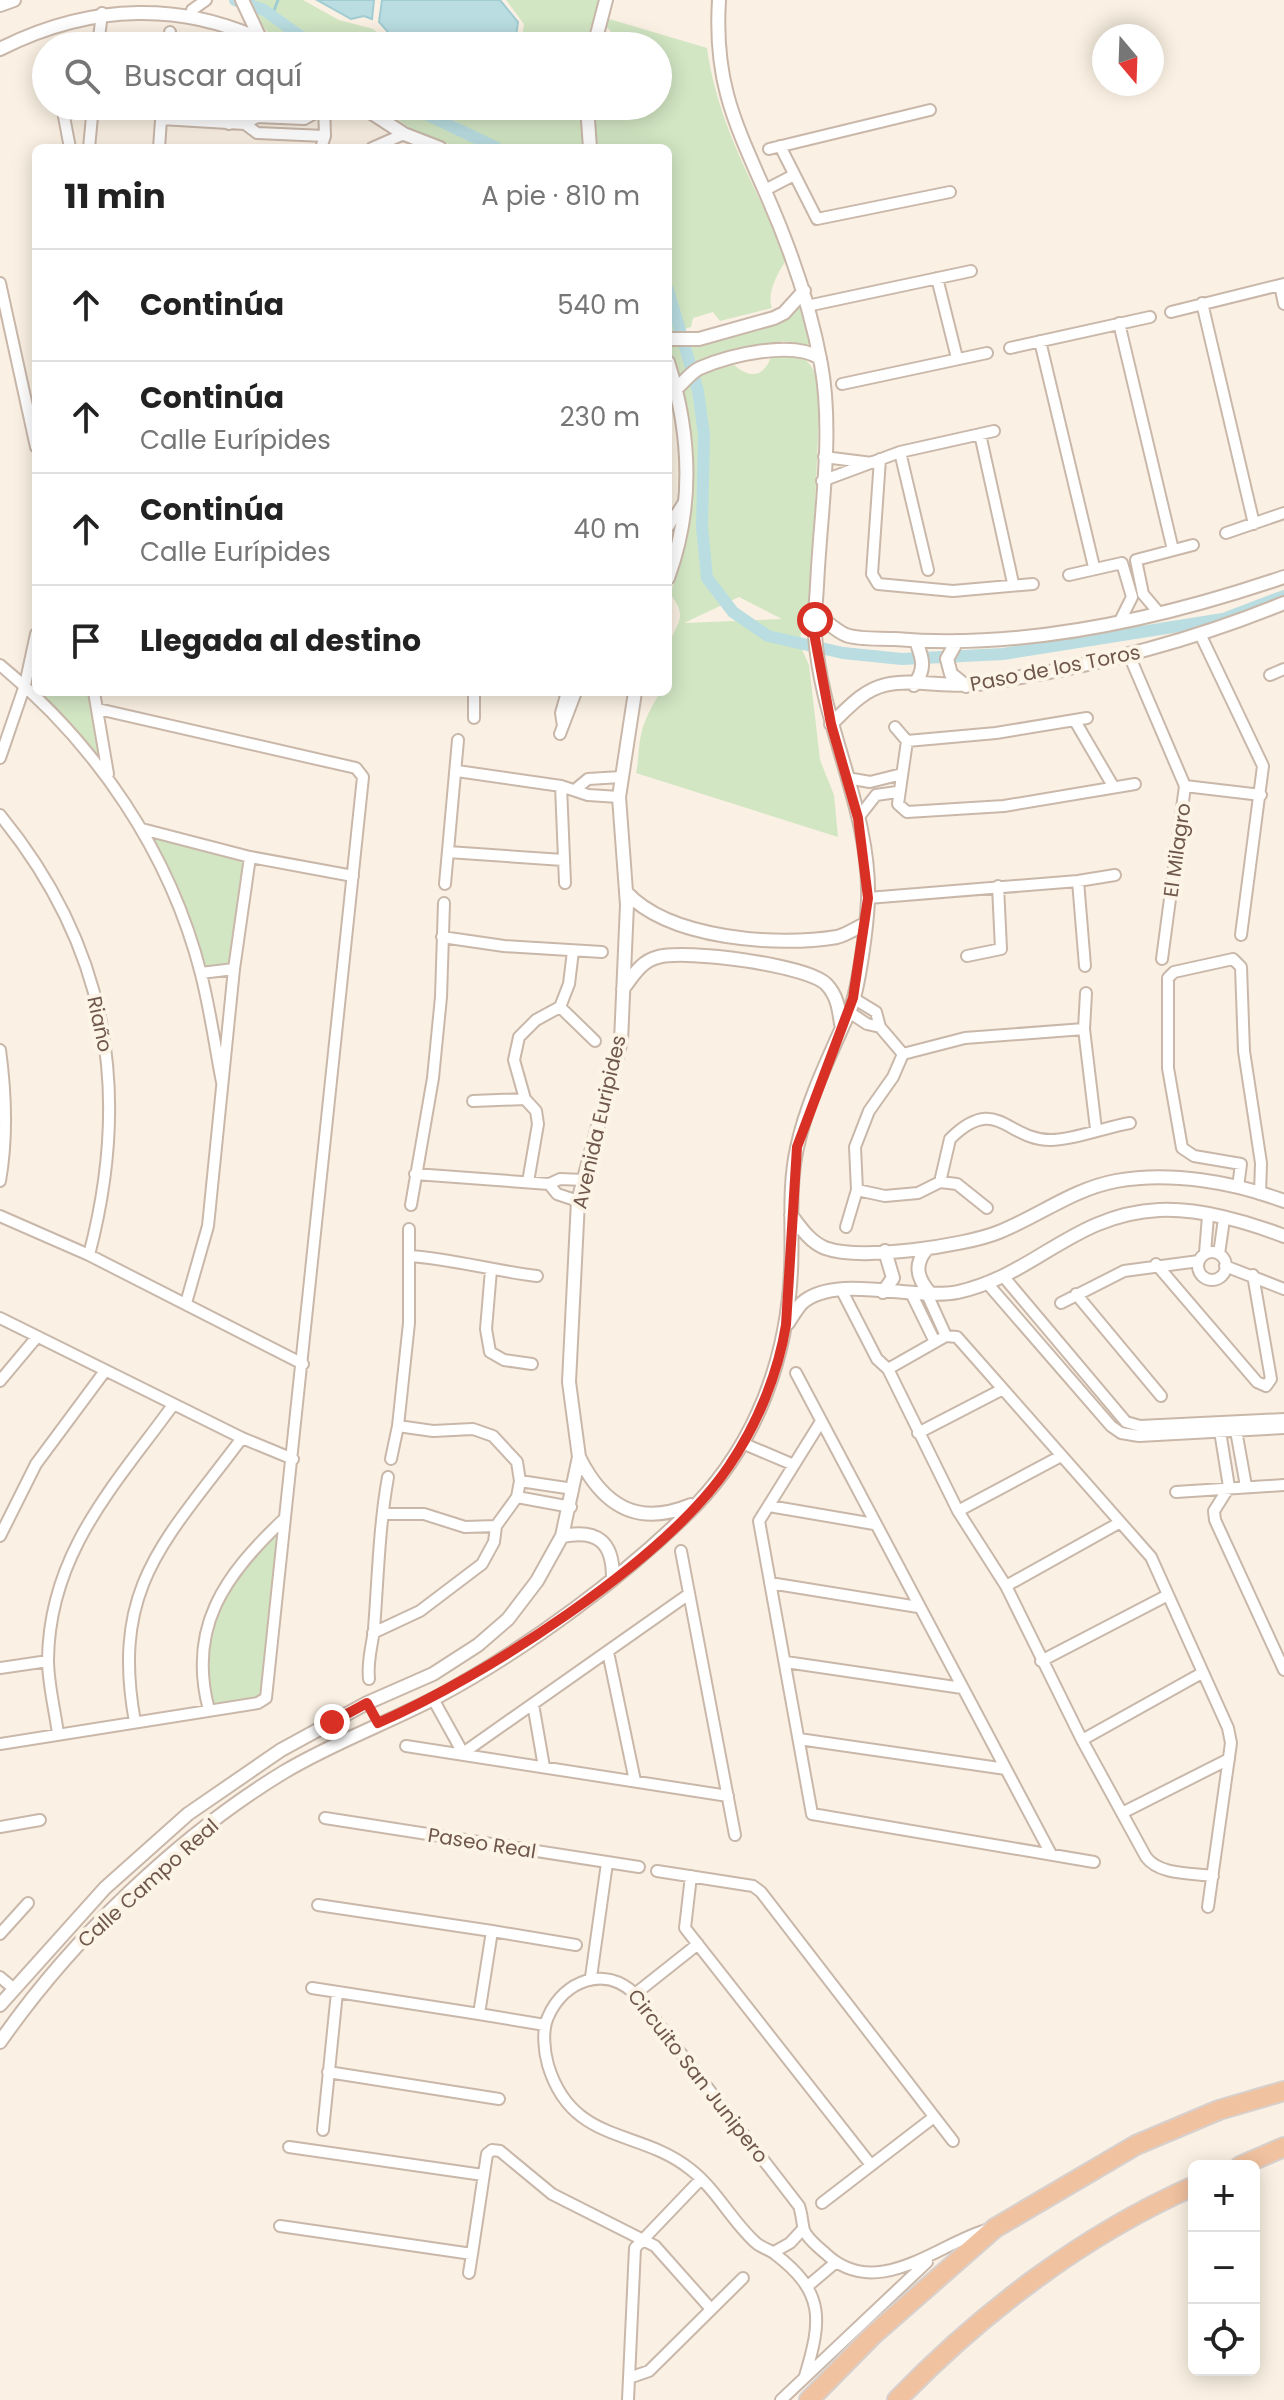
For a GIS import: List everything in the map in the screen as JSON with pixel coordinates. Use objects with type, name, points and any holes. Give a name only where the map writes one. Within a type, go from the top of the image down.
[{"type":"highway","points":[[809,2400],[873,2335],[995,2228],[1136,2145],[1219,2110],[1284,2091]]},
{"type":"highway","points":[[1254,2160],[1284,2147]]},
{"type":"highway","points":[[897,2400],[1014,2293],[1087,2245],[1188,2189]]},
{"type":"street","points":[[0,5],[14,0]]},
{"type":"street","points":[[192,10],[206,0]]},
{"type":"street","points":[[242,0],[257,32]]},
{"type":"street","points":[[598,32],[606,0]]},
{"type":"street","name":"Calle Campo Real","points":[[0,2042],[28,2003],[119,1904],[200,1832],[279,1775],[477,1674],[613,1578],[698,1503],[729,1466],[761,1409],[783,1348],[797,1147],[853,998],[868,898],[858,818],[831,724],[814,633],[826,420],[820,358],[804,291],[765,190],[734,125],[725,92],[717,37],[719,0]]},
{"type":"street","points":[[33,32],[102,13],[192,10],[229,21],[251,32]]},
{"type":"street","points":[[100,32],[102,13]]},
{"type":"street","points":[[0,49],[32,33]]},
{"type":"street","points":[[930,110],[775,148],[794,175],[817,219],[950,192]]},
{"type":"street","points":[[65,120],[69,144]]},
{"type":"street","points":[[89,144],[92,120]]},
{"type":"street","points":[[159,144],[161,120]]},
{"type":"street","points":[[175,120],[229,124],[245,124],[252,120]]},
{"type":"street","points":[[229,120],[229,124]]},
{"type":"street","points":[[322,144],[324,120]]},
{"type":"street","points":[[382,120],[404,134],[430,144]]},
{"type":"street","points":[[588,120],[590,144]]},
{"type":"street","points":[[245,124],[257,133],[325,136]]},
{"type":"street","points":[[381,144],[404,134]]},
{"type":"street","points":[[765,190],[794,175]]},
{"type":"street","points":[[807,306],[971,271]]},
{"type":"street","points":[[937,278],[957,358]]},
{"type":"street","points":[[0,283],[32,429]]},
{"type":"street","points":[[1171,312],[1282,285],[1284,304]]},
{"type":"street","points":[[674,340],[698,339],[774,318],[784,313],[804,291]]},
{"type":"street","points":[[1202,303],[1254,524]]},
{"type":"street","points":[[1010,348],[1150,317]]},
{"type":"street","points":[[1119,323],[1173,550]]},
{"type":"street","points":[[1040,341],[1094,567]]},
{"type":"street","points":[[676,389],[697,370],[784,347],[806,349],[820,358]]},
{"type":"street","points":[[842,384],[987,353]]},
{"type":"street","points":[[672,376],[688,448],[678,550],[672,567]]},
{"type":"street","points":[[822,481],[900,452],[994,431]]},
{"type":"street","points":[[980,434],[1013,583]]},
{"type":"street","points":[[900,452],[928,570]]},
{"type":"street","points":[[824,457],[876,461]]},
{"type":"street","points":[[876,461],[872,574],[878,584],[953,591],[1013,583],[1033,584]]},
{"type":"street","points":[[672,521],[684,502]]},
{"type":"street","points":[[1226,533],[1284,513]]},
{"type":"street","points":[[1159,613],[1143,594],[1136,560],[1193,545]]},
{"type":"street","points":[[1069,575],[1122,563],[1132,597],[1120,621]]},
{"type":"street","points":[[816,614],[846,635],[957,641],[1030,635],[1120,621],[1221,598],[1284,577]]},
{"type":"street","name":"Paso de los Toros","points":[[831,724],[871,689],[888,684],[966,686],[1036,676],[1201,636],[1284,603]]},
{"type":"street","points":[[1201,636],[1260,755],[1264,775],[1241,935]]},
{"type":"street","points":[[914,685],[923,674],[923,659],[916,641]]},
{"type":"street","points":[[957,641],[947,659],[951,674],[966,686]]},
{"type":"street","points":[[0,758],[25,685],[32,653]]},
{"type":"street","name":"El Milagro","points":[[1129,655],[1185,786],[1162,959]]},
{"type":"street","points":[[0,665],[32,693]]},
{"type":"street","points":[[1270,675],[1284,669]]},
{"type":"street","points":[[35,696],[108,776],[142,829],[178,907],[201,973],[222,1082]]},
{"type":"street","points":[[95,696],[108,776]]},
{"type":"street","points":[[474,718],[479,696]]},
{"type":"street","points":[[566,696],[561,713],[562,730],[575,696]]},
{"type":"street","name":"Avenida Euripides","points":[[579,1457],[569,1382],[578,1201],[621,1041],[626,892],[619,797],[634,696]]},
{"type":"street","points":[[0,1744],[258,1703],[266,1698],[363,777],[361,771],[98,709]]},
{"type":"street","points":[[907,741],[1087,718]]},
{"type":"street","points":[[1075,721],[1113,786]]},
{"type":"street","points":[[895,727],[907,741],[897,792],[898,804],[907,812],[1004,806],[1135,784]]},
{"type":"street","points":[[445,884],[458,740]]},
{"type":"street","points":[[457,771],[561,786],[588,795],[619,797]]},
{"type":"street","points":[[847,778],[870,782],[902,774]]},
{"type":"street","points":[[576,789],[588,779],[621,777]]},
{"type":"street","points":[[561,786],[565,883]]},
{"type":"street","points":[[1185,786],[1261,795]]},
{"type":"street","points":[[858,818],[876,795],[897,792]]},
{"type":"street","name":"Riaño","points":[[0,815],[34,856],[68,917],[90,978],[109,1065],[110,1131],[105,1194],[89,1255]]},
{"type":"street","points":[[142,829],[250,857],[353,876]]},
{"type":"street","points":[[448,852],[563,860]]},
{"type":"street","points":[[186,1303],[208,1226],[234,969],[250,857]]},
{"type":"street","points":[[868,898],[1078,881],[1115,875]]},
{"type":"street","points":[[1078,881],[1085,966]]},
{"type":"street","points":[[967,956],[1001,949],[998,886]]},
{"type":"street","points":[[626,892],[653,916],[747,938],[840,936],[865,924]]},
{"type":"street","points":[[411,1205],[433,1078],[441,997],[444,903]]},
{"type":"street","points":[[442,937],[602,952]]},
{"type":"street","points":[[528,1182],[538,1124],[536,1111],[525,1099],[514,1060],[519,1037],[536,1020],[560,1007],[569,984],[573,951]]},
{"type":"street","points":[[622,990],[642,965],[657,957],[698,955],[744,960],[807,973],[825,984],[845,1018],[880,1027]]},
{"type":"street","points":[[1260,1194],[1261,1163],[1244,1051],[1241,967],[1233,959],[1174,972],[1168,978],[1168,1068],[1182,1148],[1194,1156],[1241,1164],[1261,1163]]},
{"type":"street","points":[[201,973],[234,969]]},
{"type":"street","points":[[1086,993],[1084,1029],[1096,1129]]},
{"type":"street","points":[[853,998],[876,1012],[880,1027],[903,1054]]},
{"type":"street","points":[[560,1007],[595,1041]]},
{"type":"street","points":[[903,1054],[965,1038],[1084,1029]]},
{"type":"street","points":[[0,1050],[6,1096],[5,1150],[0,1181]]},
{"type":"street","points":[[846,1227],[857,1190],[855,1147],[869,1111],[893,1077],[903,1054]]},
{"type":"street","points":[[473,1101],[525,1099]]},
{"type":"street","points":[[940,1182],[943,1158],[950,1139],[977,1120],[989,1117],[1002,1120],[1042,1139],[1055,1140],[1130,1123]]},
{"type":"street","points":[[1238,1187],[1241,1164]]},
{"type":"street","points":[[415,1174],[549,1184],[560,1179],[584,1180]]},
{"type":"street","points":[[791,1215],[812,1241],[834,1251],[926,1250],[986,1237],[1093,1187],[1114,1182],[1162,1178],[1238,1187],[1284,1201]]},
{"type":"street","points":[[857,1190],[885,1196],[918,1193],[940,1182],[957,1184],[987,1208]]},
{"type":"street","points":[[549,1184],[557,1194],[578,1201]]},
{"type":"street","points":[[786,1325],[802,1303],[817,1294],[841,1289],[929,1294],[955,1292],[987,1283],[1090,1224],[1121,1215],[1161,1210],[1208,1216],[1284,1236]]},
{"type":"street","points":[[0,1216],[89,1255],[303,1364]]},
{"type":"street","points":[[1208,1216],[1198,1270],[1209,1279],[1218,1278],[1225,1266]]},
{"type":"street","points":[[1224,1219],[1219,1254],[1225,1266],[1284,1289]]},
{"type":"street","points":[[391,1459],[398,1426],[409,1323],[409,1229]]},
{"type":"street","points":[[926,1250],[919,1258],[917,1272],[946,1336]]},
{"type":"street","points":[[883,1292],[893,1278],[885,1251]]},
{"type":"street","points":[[1061,1303],[1124,1271],[1219,1254]]},
{"type":"street","points":[[410,1256],[451,1259],[491,1270],[537,1276]]},
{"type":"street","points":[[1156,1264],[1257,1382],[1266,1386],[1271,1379],[1253,1275]]},
{"type":"street","points":[[491,1270],[486,1329],[490,1352],[504,1360],[532,1364]]},
{"type":"street","points":[[1003,1276],[1126,1422],[1140,1426],[1284,1428]]},
{"type":"street","points":[[987,1283],[1111,1426],[1121,1433],[1139,1436],[1220,1427]]},
{"type":"street","points":[[841,1289],[877,1359],[888,1369],[958,1511],[1006,1586],[1082,1740],[1152,1865],[1213,1876]]},
{"type":"street","points":[[911,1293],[935,1342]]},
{"type":"street","points":[[1076,1294],[1161,1396]]},
{"type":"street","points":[[0,1318],[173,1405],[293,1459]]},
{"type":"street","points":[[888,1369],[946,1336],[957,1337],[1151,1557],[1228,1728],[1229,1759],[1208,1907]]},
{"type":"street","points":[[0,1381],[36,1338]]},
{"type":"street","points":[[0,1536],[36,1464],[105,1371]]},
{"type":"street","points":[[796,1373],[1051,1854]]},
{"type":"street","points":[[918,1433],[1003,1389]]},
{"type":"street","points":[[58,1734],[48,1661],[54,1614],[65,1570],[90,1515],[173,1405]]},
{"type":"street","points":[[1236,1427],[1284,1419]]},
{"type":"street","points":[[820,1423],[759,1521],[812,1814],[1094,1862]]},
{"type":"street","points":[[373,1633],[420,1611],[466,1580],[482,1564],[494,1542],[496,1526],[517,1497],[520,1481],[517,1462],[493,1436],[473,1429],[433,1431],[398,1426]]},
{"type":"street","points":[[1220,1427],[1229,1487],[1214,1511],[1215,1520],[1284,1670]]},
{"type":"street","points":[[1236,1427],[1246,1486]]},
{"type":"street","points":[[135,1722],[128,1680],[129,1627],[141,1583],[162,1545],[242,1438]]},
{"type":"street","points":[[742,1443],[794,1465]]},
{"type":"street","points":[[958,1511],[1061,1456]]},
{"type":"street","points":[[579,1457],[592,1484],[614,1503],[641,1514],[671,1514],[698,1503]]},
{"type":"street","name":"Calle Campo Real","points":[[0,2005],[105,1888],[188,1814],[281,1750],[367,1703],[433,1674],[478,1645],[508,1619],[537,1581],[562,1536],[571,1507],[579,1457]]},
{"type":"street","points":[[369,1679],[367,1659],[373,1633],[380,1532],[388,1477]]},
{"type":"street","points":[[520,1481],[573,1489]]},
{"type":"street","points":[[1176,1492],[1284,1485]]},
{"type":"street","points":[[517,1497],[571,1507]]},
{"type":"street","points":[[769,1506],[874,1524]]},
{"type":"street","points":[[385,1514],[424,1514],[465,1527],[496,1526]]},
{"type":"street","points":[[209,1710],[201,1679],[201,1644],[215,1608],[257,1545],[283,1520]]},
{"type":"street","points":[[1006,1586],[1119,1523]]},
{"type":"street","points":[[562,1536],[582,1532],[602,1540],[613,1557],[613,1578]]},
{"type":"street","points":[[681,1551],[735,1835]]},
{"type":"street","points":[[770,1583],[918,1607]]},
{"type":"street","points":[[463,1753],[689,1594]]},
{"type":"street","points":[[1041,1661],[1168,1595]]},
{"type":"street","points":[[608,1652],[635,1781]]},
{"type":"street","points":[[0,1668],[48,1661]]},
{"type":"street","points":[[786,1662],[962,1688]]},
{"type":"street","points":[[1082,1740],[1202,1673]]},
{"type":"street","points":[[433,1699],[463,1753]]},
{"type":"street","points":[[367,1703],[378,1723]]},
{"type":"street","points":[[533,1704],[544,1767]]},
{"type":"street","points":[[799,1739],[1006,1769]]},
{"type":"street","points":[[406,1746],[728,1796]]},
{"type":"street","points":[[1122,1813],[1229,1759]]},
{"type":"street","name":"Paseo Real","points":[[325,1818],[639,1867]]},
{"type":"street","points":[[0,1827],[40,1820]]},
{"type":"street","points":[[607,1863],[591,1977],[553,2005],[545,2025],[546,2057],[565,2101],[586,2120],[679,2162],[701,2179],[753,2241],[774,2252],[809,2285],[818,2318],[816,2340],[805,2376]]},
{"type":"street","points":[[657,1871],[753,1886],[761,1892],[953,2141]]},
{"type":"street","points":[[691,1876],[684,1923],[871,2165]]},
{"type":"street","points":[[0,1934],[28,1903]]},
{"type":"street","points":[[318,1905],[576,1945]]},
{"type":"street","points":[[479,2014],[492,1931]]},
{"type":"street","points":[[635,1994],[698,1944]]},
{"type":"street","points":[[0,1977],[13,1988]]},
{"type":"street","name":"Circuito San Junipero","points":[[591,1977],[623,1982],[635,1994],[799,2206],[803,2229],[835,2263]]},
{"type":"street","points":[[312,1988],[545,2025]]},
{"type":"street","points":[[323,2130],[337,1992]]},
{"type":"street","points":[[328,2072],[499,2099]]},
{"type":"street","points":[[822,2203],[934,2117]]},
{"type":"street","points":[[289,2147],[483,2175]]},
{"type":"street","points":[[469,2273],[487,2154],[492,2150],[500,2151],[552,2194],[655,2246],[711,2309]]},
{"type":"street","points":[[628,2400],[634,2255],[642,2237],[701,2179]]},
{"type":"street","points":[[280,2226],[472,2254]]},
{"type":"street","points":[[809,2285],[835,2263],[878,2272],[904,2269],[960,2238],[995,2228]]},
{"type":"street","points":[[774,2252],[790,2243],[803,2229]]},
{"type":"street","points":[[781,2400],[938,2252]]},
{"type":"street","points":[[629,2378],[649,2371],[743,2278]]},
{"type":"green space","points":[[251,0],[303,0],[339,20],[377,32],[302,32]]},
{"type":"green space","points":[[506,0],[600,0],[591,32],[523,32],[524,24]]},
{"type":"green space","points":[[254,9],[290,32],[268,32]]},
{"type":"green space","points":[[606,18],[653,32],[611,32],[603,24]]},
{"type":"green space","points":[[672,38],[707,48],[719,103],[729,129],[788,257],[772,289],[772,308],[720,321],[713,312],[693,318],[691,327],[672,331],[672,144],[598,144],[595,120],[672,120]]},
{"type":"green space","points":[[398,120],[428,120],[479,144],[441,142]]},
{"type":"green space","points":[[453,120],[585,120],[588,144],[498,144]]},
{"type":"green space","points":[[800,301],[811,345],[783,341],[693,362],[679,376],[672,354],[672,341],[782,317]]},
{"type":"green space","points":[[785,354],[800,357],[812,368],[820,387],[811,603],[805,607],[803,618],[810,626],[809,632],[802,629],[799,643],[809,665],[820,760],[834,795],[838,837],[636,773],[640,740],[649,712],[658,696],[672,696],[672,637],[680,615],[672,597],[672,588],[686,543],[693,494],[692,444],[683,391],[697,374],[734,365],[756,374],[771,357]],"holes":[[[739,597],[782,619],[684,623]]]},
{"type":"green space","points":[[32,653],[32,693],[25,685]]},
{"type":"green space","points":[[35,696],[95,696],[108,776]]},
{"type":"green space","points":[[142,829],[250,857],[234,969],[201,973]]},
{"type":"green space","points":[[283,1520],[266,1698],[209,1710],[201,1644],[220,1597]]},
{"type":"water","points":[[317,0],[374,0],[372,19],[364,16],[351,19]]},
{"type":"water","points":[[382,0],[500,0],[518,22],[517,32],[388,32],[379,22]]},
{"type":"waterway","points":[[235,0],[264,10],[295,32]]},
{"type":"waterway","points":[[272,16],[278,0]]},
{"type":"waterway","points":[[438,120],[489,144]]},
{"type":"waterway","points":[[672,303],[698,391],[704,435],[702,527],[707,578],[733,612],[768,636],[843,653],[902,659],[1003,654],[1223,619],[1284,596]]},
{"type":"route","points":[[332,1722],[367,1703],[378,1723],[433,1699],[477,1674],[613,1578],[698,1503],[729,1466],[761,1409],[783,1348],[791,1269],[791,1215],[797,1147],[853,998],[868,898],[858,818],[831,724],[814,633],[815,620]]}]
